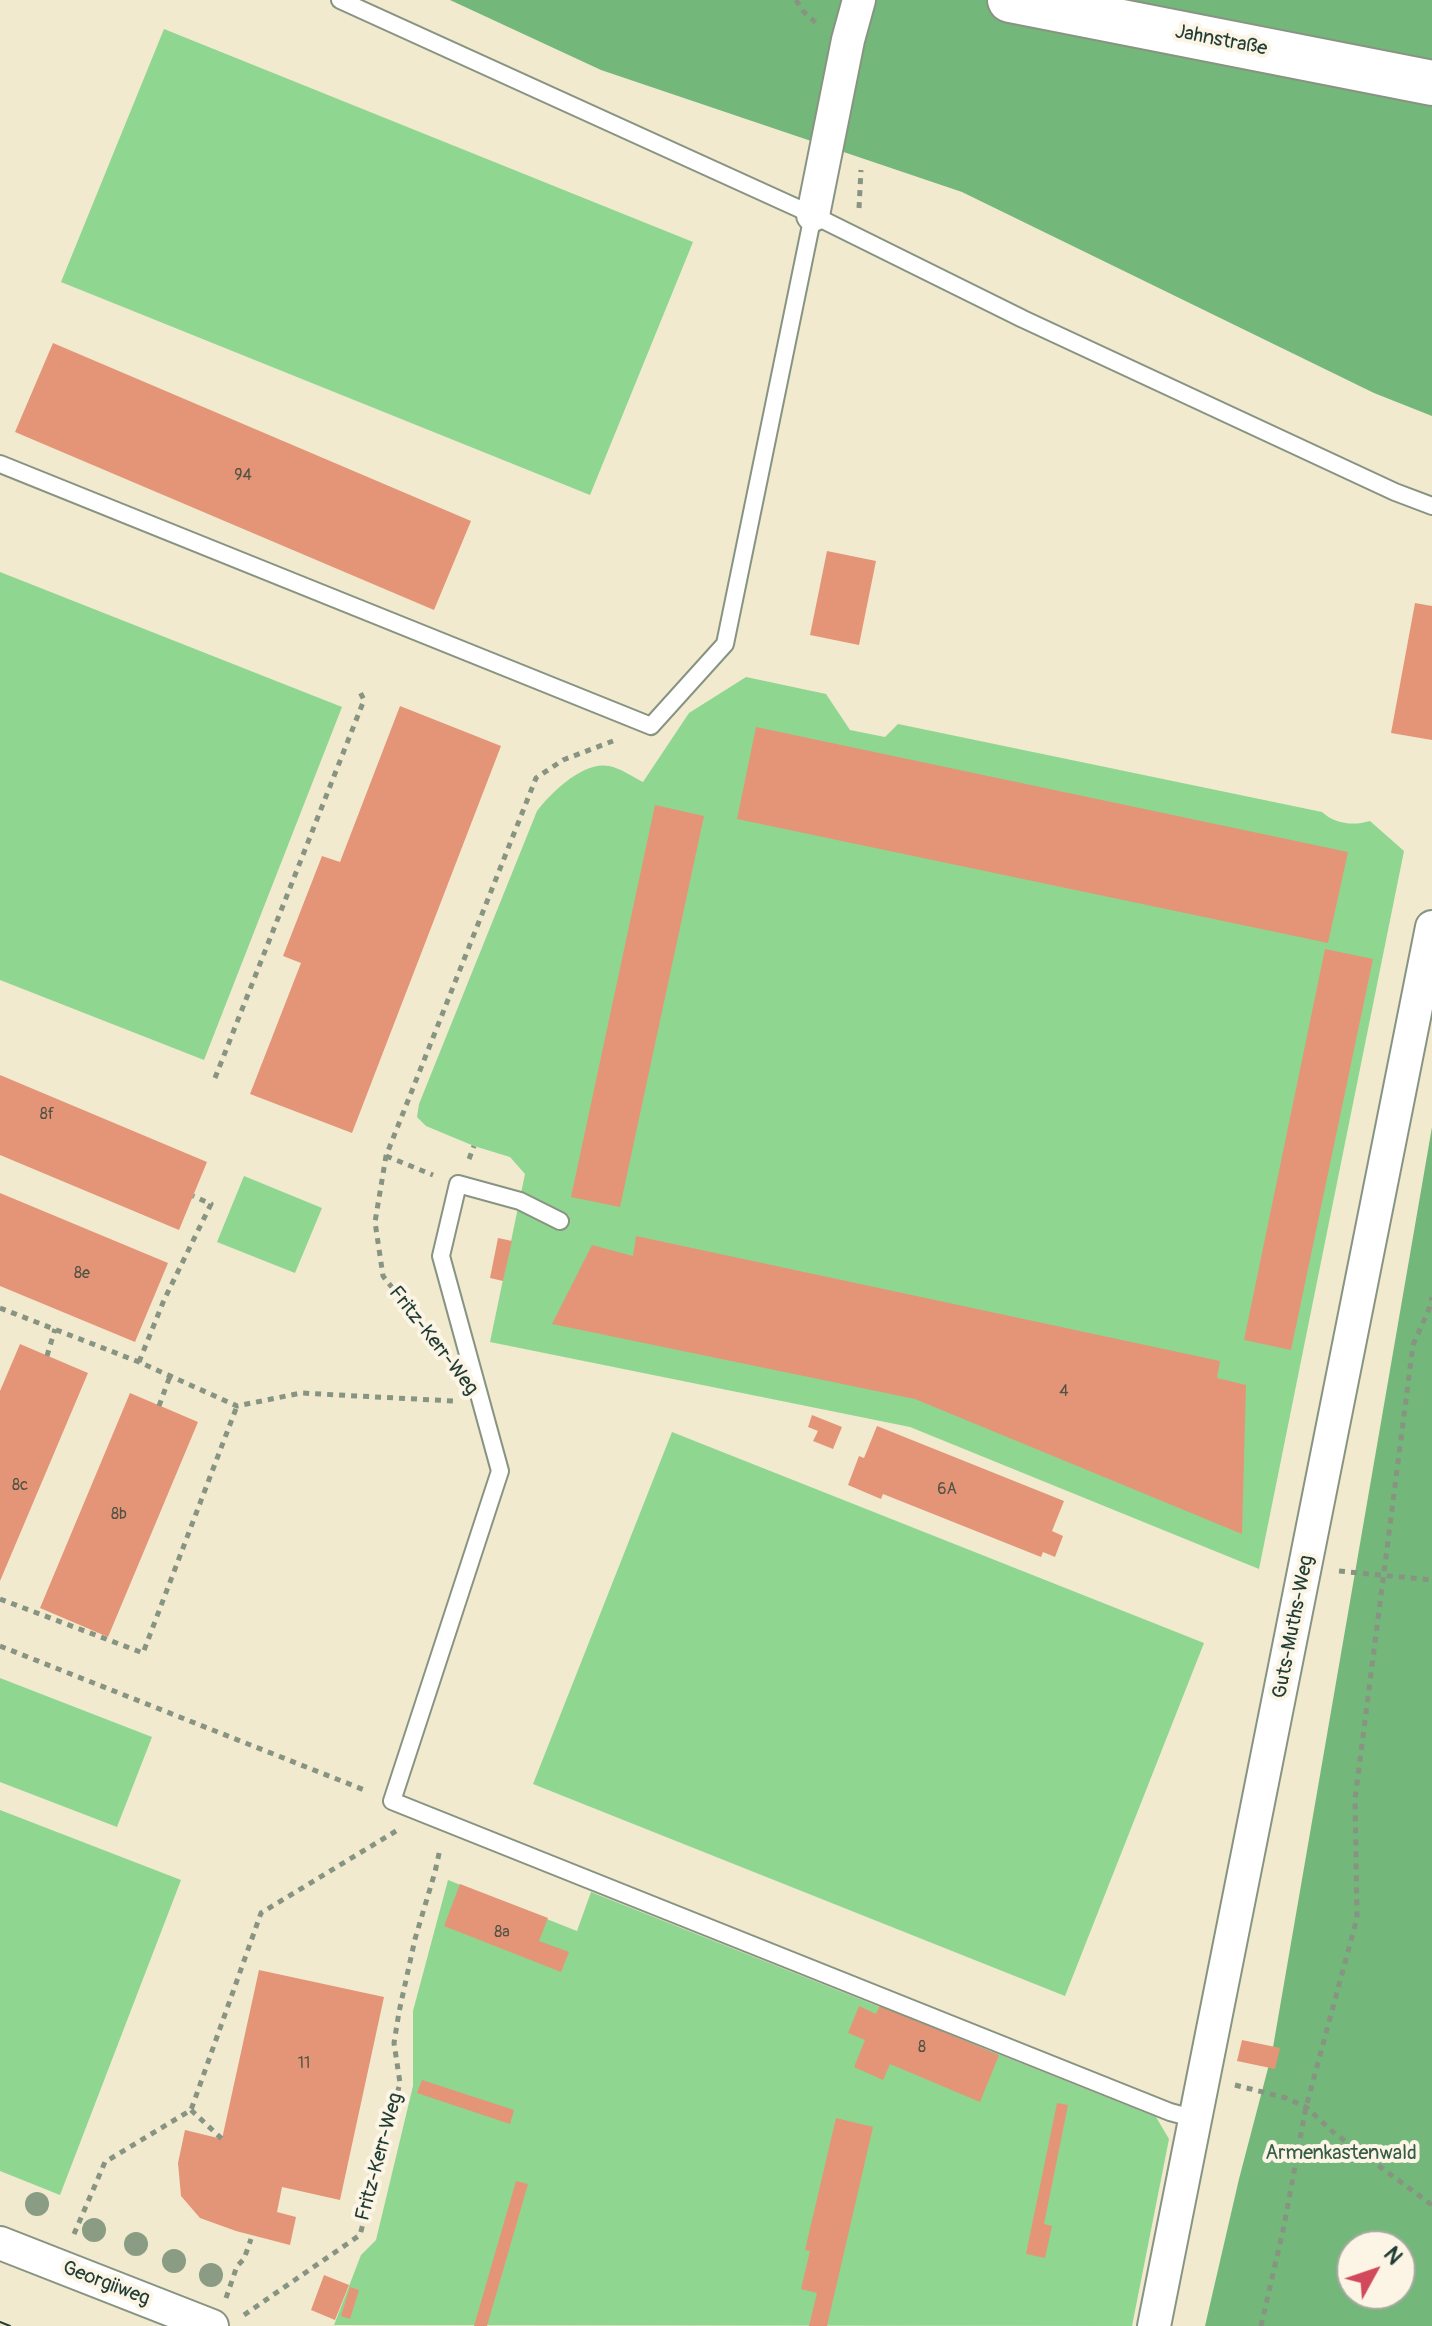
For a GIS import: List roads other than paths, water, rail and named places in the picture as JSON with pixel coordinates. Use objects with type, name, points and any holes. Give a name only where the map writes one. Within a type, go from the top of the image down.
[{"type":"main road","name":"Jahnstraße","points":[[1010,0],[1432,83]]},
{"type":"street","points":[[813,215],[859,0]]},
{"type":"street","name":"Guts-Muths-Weg","points":[[1154,2326],[1432,927]]},
{"type":"street","name":"Georgiiweg","points":[[0,2243],[226,2315]]},
{"type":"lane","points":[[340,0],[813,215],[1130,370],[1395,492],[1432,506]]},
{"type":"lane","points":[[0,464],[651,726],[725,644],[813,215]]},
{"type":"lane","name":"Fritz-Kerr-Weg","points":[[560,1221],[520,1201],[458,1184],[441,1256],[500,1471],[392,1801],[1170,2112],[1196,2119]]},
{"type":"tram line","points":[[0,2322],[10,2326]]},
{"type":"park label","name":"Armenkastenwald","points":[[1341,2154]]}]
